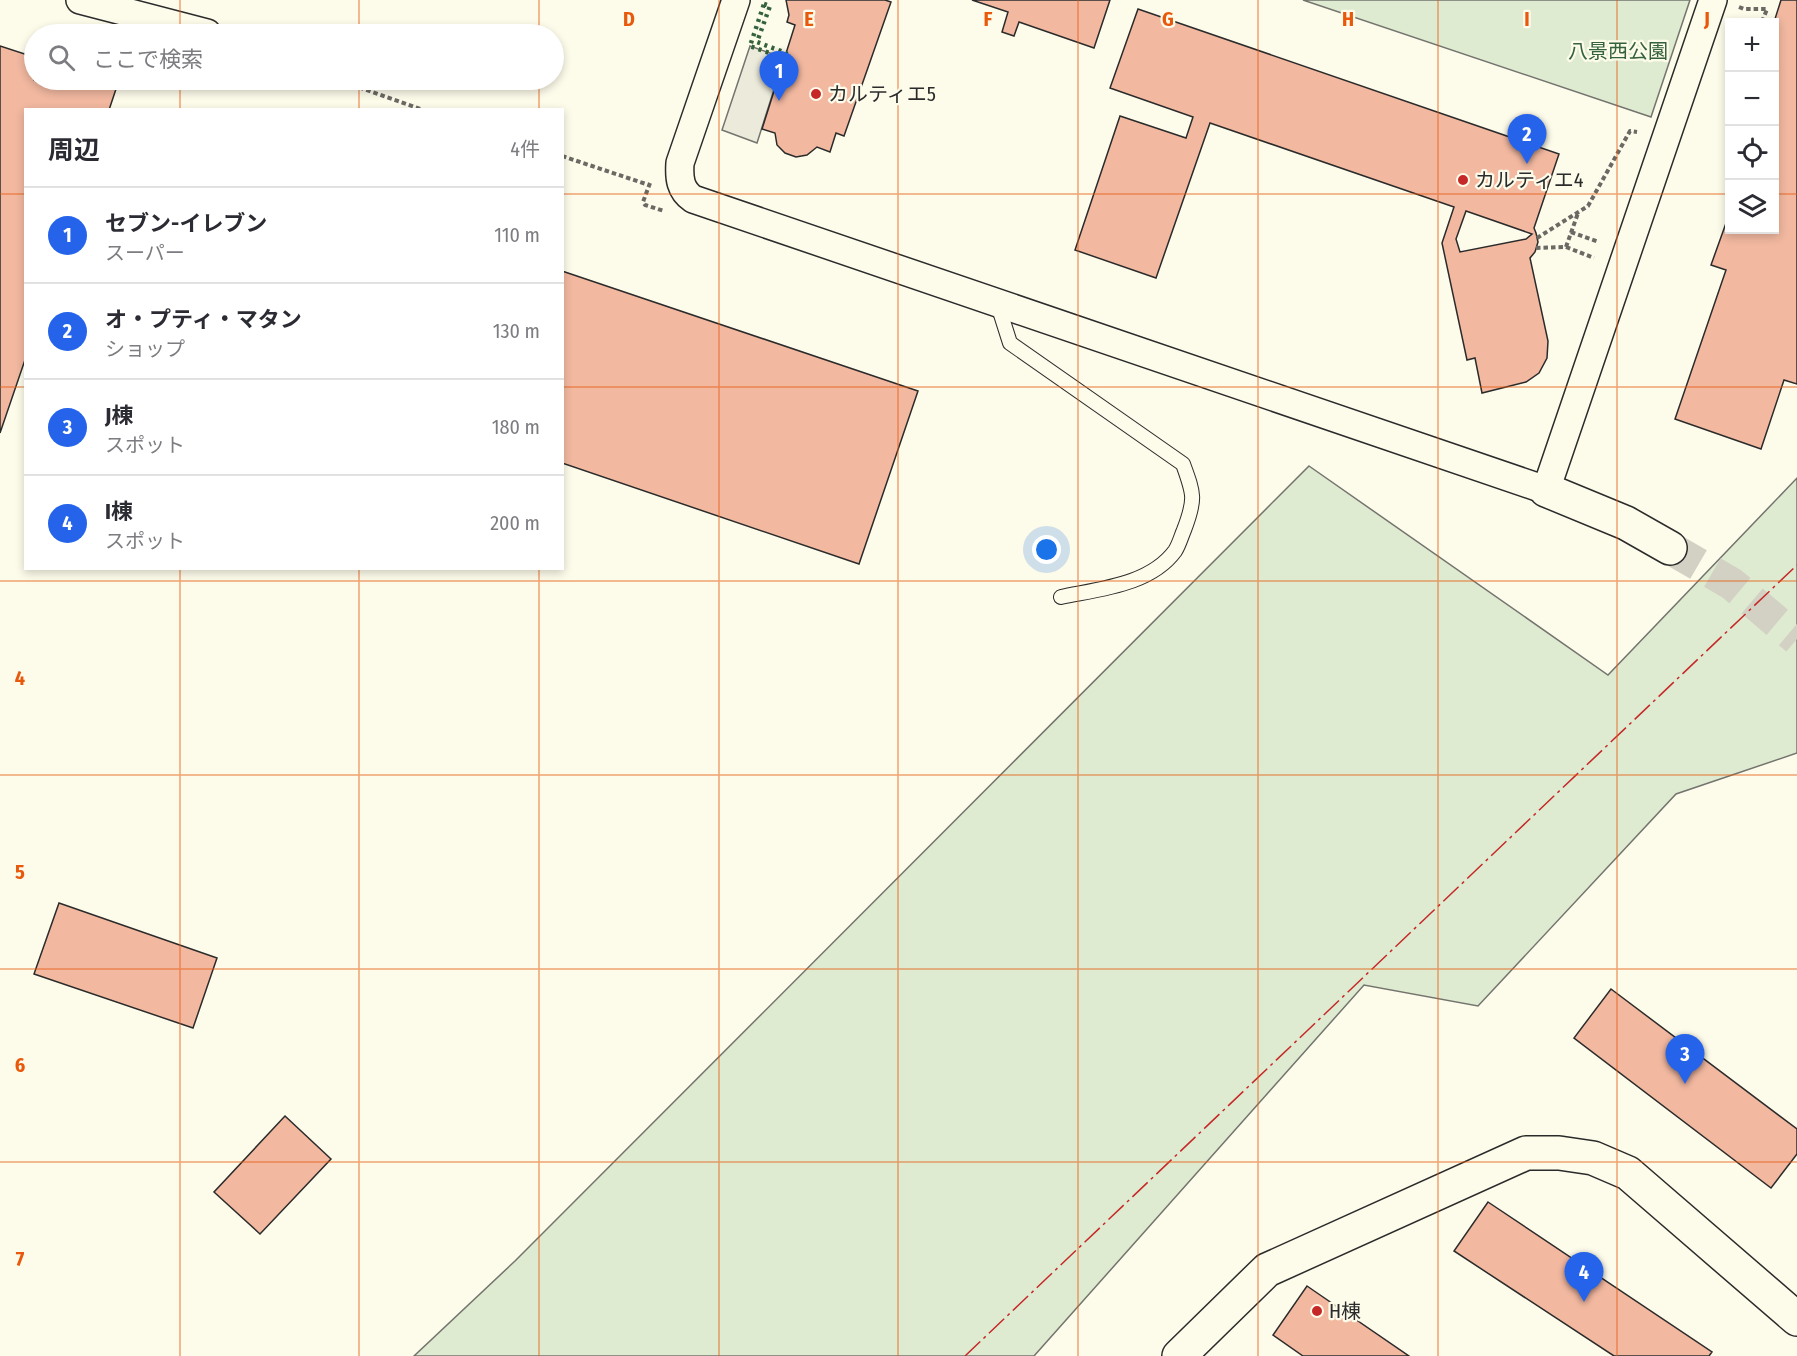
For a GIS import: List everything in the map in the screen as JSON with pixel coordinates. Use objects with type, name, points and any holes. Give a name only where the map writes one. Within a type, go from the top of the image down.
[{"type":"street","points":[[80,0],[172,24]]},
{"type":"street","points":[[736,0],[680,163],[681,183],[686,194],[701,203],[1546,490],[1626,523],[1670,548]]},
{"type":"street","points":[[1546,490],[1722,3]]},
{"type":"street","points":[[1179,1356],[1267,1270],[1526,1154],[1559,1153],[1593,1158],[1628,1173],[1797,1319]]},
{"type":"lane","points":[[997,302],[1010,343],[1183,464],[1192,489],[1191,510],[1176,550],[1162,565],[1132,581],[1062,597]]},
{"type":"path","points":[[1722,3],[1744,9],[1767,9],[1764,18]]},
{"type":"path","points":[[366,90],[417,108]]},
{"type":"path","points":[[1537,238],[1588,206],[1630,131],[1644,132]]},
{"type":"path","points":[[564,157],[649,185]]},
{"type":"path","points":[[1566,248],[1578,212]]},
{"type":"path","points":[[1571,232],[1606,244]]},
{"type":"path","points":[[1536,248],[1566,248],[1600,260]]},
{"type":"green space","name":"八景西公園","points":[[1303,0],[1690,0],[1651,117]]},
{"type":"green space","points":[[1309,466],[1608,675],[1797,478],[1797,753],[1676,794],[1478,1006],[1364,985],[1034,1356],[414,1356],[515,1261]]},
{"type":"shaded area","points":[[750,46],[784,58],[757,143],[722,130]]},
{"type":"building","name":"カルティエ5","points":[[786,0],[885,0],[891,2],[844,136],[836,133],[830,152],[817,147],[807,155],[796,157],[785,153],[777,145],[775,133],[762,129],[795,25],[787,22],[789,15]]},
{"type":"building","points":[[972,0],[1110,0],[1094,48],[1019,22],[1014,36],[1002,32],[1008,12]]},
{"type":"building","points":[[1781,0],[1797,0],[1797,384],[1784,380],[1761,449],[1675,419],[1726,270],[1711,265],[1725,226],[1725,234],[1779,234],[1779,18],[1775,18]]},
{"type":"building","name":"カルティエ4","points":[[1138,9],[1559,154],[1534,228],[1538,242],[1530,258],[1548,341],[1547,358],[1539,373],[1526,382],[1482,393],[1475,358],[1467,360],[1442,243],[1454,207],[1210,123],[1156,278],[1075,250],[1120,116],[1186,138],[1193,117],[1110,88]],"holes":[[[1466,211],[1532,234],[1526,239],[1460,252],[1456,239]]]},
{"type":"building","points":[[0,46],[24,54],[24,90],[116,90],[110,108],[24,108],[24,363],[0,433]]},
{"type":"building","points":[[564,272],[918,391],[859,564],[564,464]]},
{"type":"building","points":[[59,903],[217,958],[193,1028],[34,974]]},
{"type":"building","points":[[1611,989],[1797,1129],[1797,1154],[1771,1188],[1574,1038]]},
{"type":"building","points":[[285,1116],[331,1159],[260,1234],[214,1192]]},
{"type":"building","points":[[1488,1202],[1712,1352],[1709,1356],[1614,1356],[1454,1251]]},
{"type":"building","name":"H棟","points":[[1307,1286],[1409,1356],[1303,1356],[1273,1335]]},
{"type":"tunnel","points":[[1670,548],[1732,584],[1797,639]]},
{"type":"hedge","points":[[764,4],[770,6],[757,42],[786,53],[784,58],[750,46],[764,4]]},
{"type":"power","points":[[965,1356],[1797,565]]},
{"type":"place","name":"カルティエ5","points":[[816,94]]},
{"type":"place","name":"セブン-イレブン","points":[[779,101]]},
{"type":"place","name":"オ・プティ・マタン","points":[[1527,164]]},
{"type":"place","name":"カルティエ4","points":[[1463,180]]},
{"type":"place","name":"J棟","points":[[1685,1084]]},
{"type":"place","name":"I棟","points":[[1584,1302]]},
{"type":"place","name":"H棟","points":[[1317,1311]]}]
